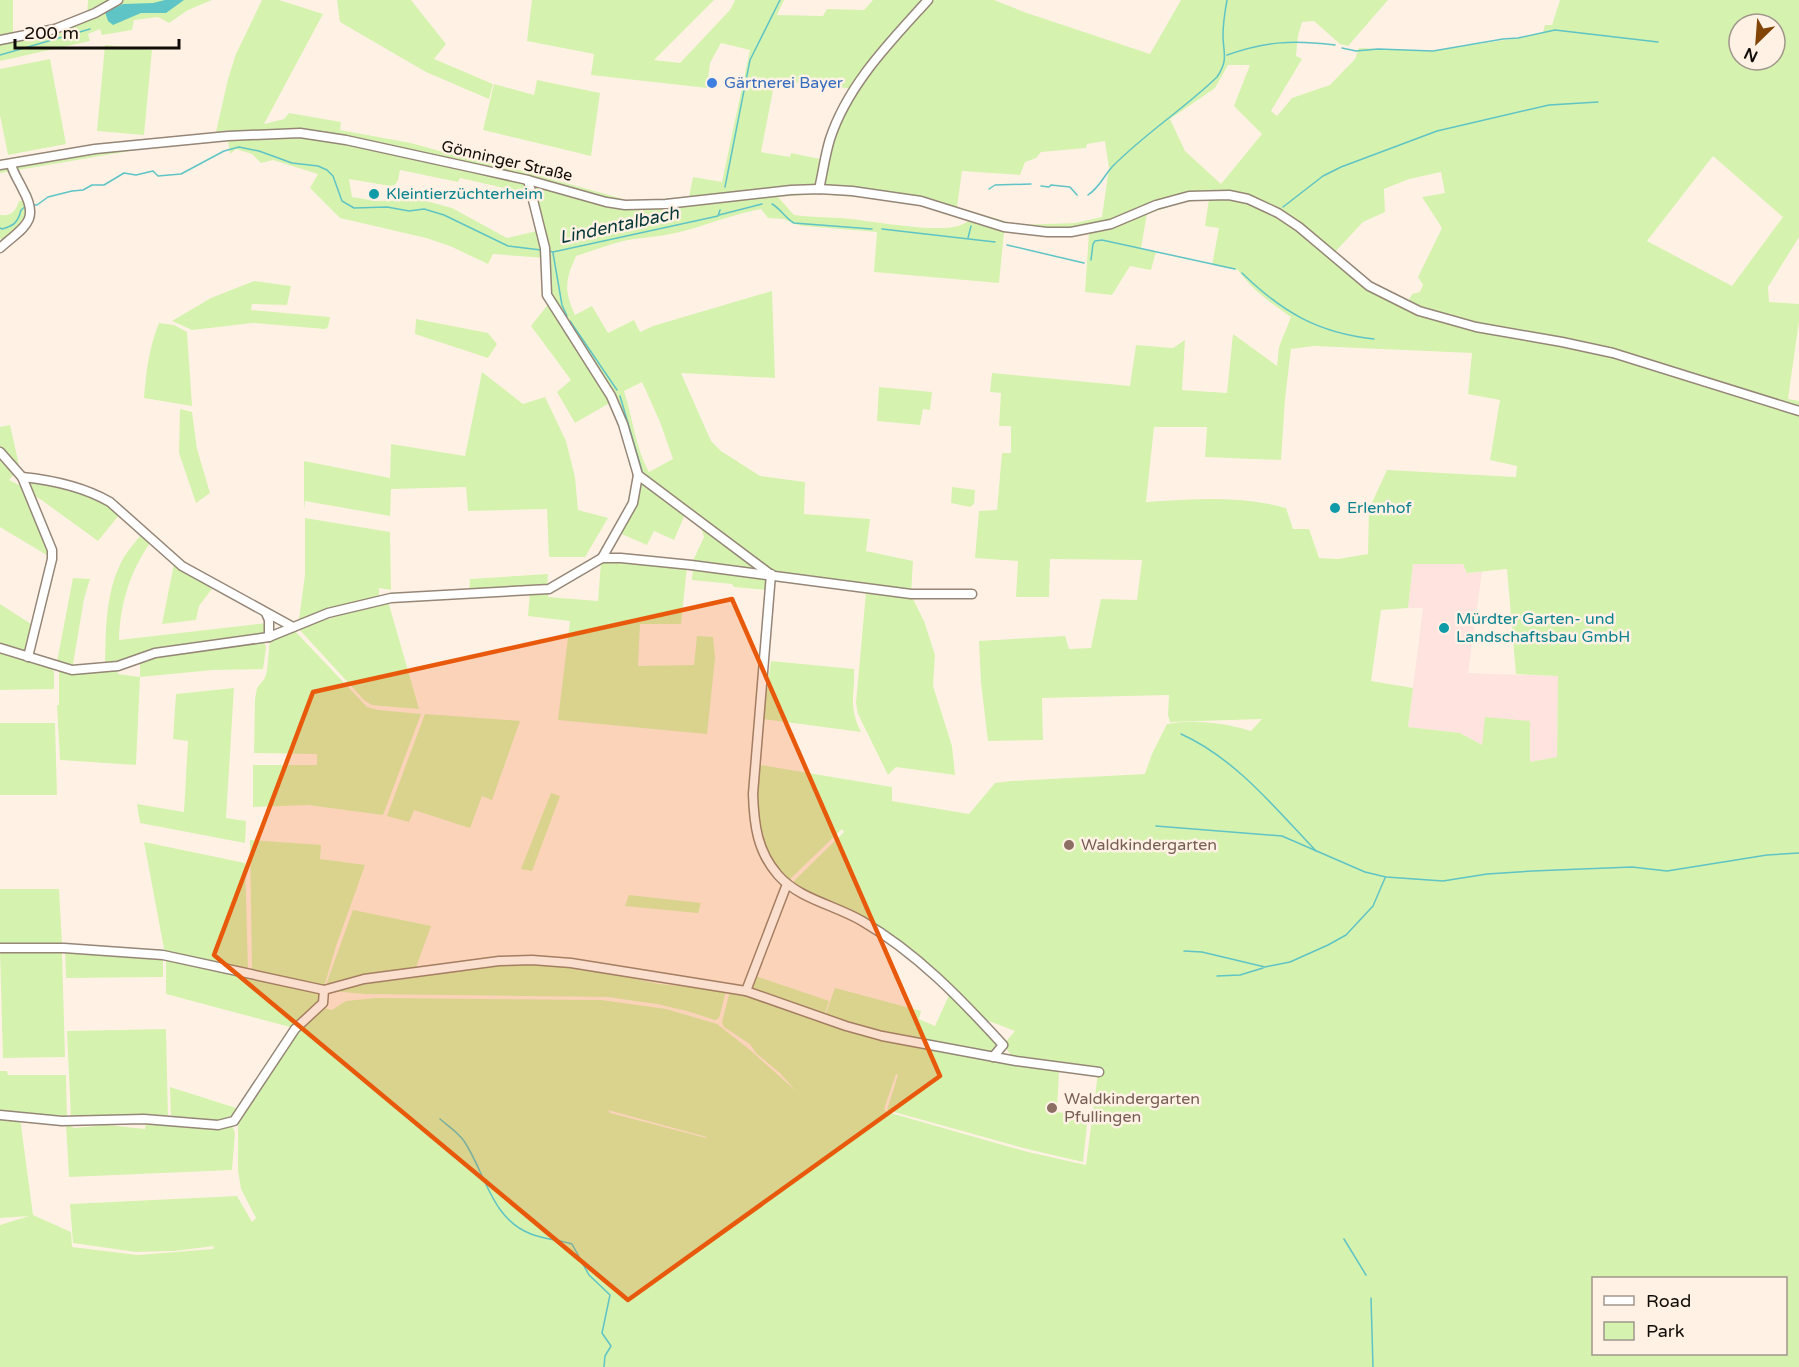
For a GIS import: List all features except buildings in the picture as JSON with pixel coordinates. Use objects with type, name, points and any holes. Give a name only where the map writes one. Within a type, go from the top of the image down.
[{"type":"street","points":[[0,40],[55,28],[95,13],[118,0]]},
{"type":"street","points":[[819,189],[830,139],[846,104],[885,47],[928,0]]},
{"type":"street","name":"Gönninger Straße","points":[[0,165],[95,148],[228,136],[300,133],[346,140],[528,180],[606,202],[642,206],[767,192],[819,189],[881,194],[921,201],[1004,227],[1071,232],[1111,224],[1156,205],[1190,196],[1216,194],[1248,199],[1278,213],[1299,227],[1370,286],[1419,311],[1476,327],[1613,353],[1799,411]]},
{"type":"street","points":[[0,248],[20,232],[29,219],[31,209],[11,164]]},
{"type":"street","points":[[0,648],[56,667],[72,670],[118,666],[154,653],[268,637],[328,613],[391,598],[549,589],[602,558],[633,503],[638,475],[626,432],[611,396],[547,295],[545,248],[528,180]]},
{"type":"street","points":[[0,452],[22,477],[52,550],[52,559],[28,657]]},
{"type":"street","points":[[638,475],[771,574]]},
{"type":"street","points":[[22,477],[57,482],[98,495],[110,502],[182,566],[293,627]]},
{"type":"street","points":[[602,558],[771,574],[910,594],[972,594]]},
{"type":"street","points":[[771,574],[753,794],[754,823],[760,847],[777,874],[787,884],[862,921],[932,972],[1003,1046],[993,1057]]},
{"type":"street","points":[[266,613],[269,620],[268,637]]},
{"type":"street","points":[[746,991],[787,884]]},
{"type":"street","points":[[0,948],[64,948],[164,955],[324,990],[364,979],[499,961],[532,960],[571,963],[746,991],[846,1026],[882,1036],[993,1057],[1099,1072]]},
{"type":"street","points":[[0,1115],[62,1121],[144,1119],[218,1125],[234,1120],[295,1029],[323,1003],[324,990]]},
{"type":"highlighted area","points":[[732,599],[940,1076],[628,1300],[214,955],[313,692]]},
{"type":"shaded area","points":[[1413,564],[1463,564],[1467,573],[1482,572],[1468,673],[1558,676],[1557,757],[1530,762],[1529,721],[1482,745],[1460,733],[1408,727],[1423,608],[1408,608]]},
{"type":"green space","points":[[0,0],[13,0],[13,37],[87,16],[88,0],[212,0],[188,10],[169,23],[158,17],[134,20],[132,30],[102,35],[100,29],[88,34],[90,41],[0,61]]},
{"type":"green space","points":[[262,0],[279,0],[323,14],[264,124],[284,119],[289,113],[341,122],[340,130],[411,143],[472,160],[476,158],[627,200],[647,200],[689,197],[693,177],[722,182],[750,50],[721,43],[710,63],[707,88],[591,75],[594,54],[527,41],[532,0],[714,0],[654,60],[680,63],[730,10],[735,0],[784,0],[777,15],[823,16],[827,9],[864,10],[873,0],[994,0],[1150,54],[1181,0],[1388,0],[1348,46],[1340,44],[1314,21],[1302,22],[1296,56],[1302,59],[1271,111],[1277,116],[1292,98],[1330,85],[1355,59],[1359,48],[1433,51],[1531,36],[1543,32],[1545,25],[1552,25],[1560,0],[1799,0],[1799,237],[1768,287],[1769,302],[1799,304],[1799,321],[1788,399],[1799,401],[1799,1367],[0,1367],[0,1225],[29,1216],[0,1218],[0,1115],[20,1118],[33,1215],[71,1232],[72,1247],[138,1255],[213,1249],[214,1246],[174,1251],[136,1252],[73,1243],[70,1204],[237,1196],[252,1222],[256,1218],[241,1189],[238,1171],[238,1120],[296,1030],[323,1008],[332,1010],[346,1001],[376,998],[601,1000],[666,1009],[717,1024],[796,1091],[780,1073],[756,1053],[750,1044],[724,1027],[722,1022],[730,991],[742,993],[826,1022],[942,1049],[1059,1071],[1057,1112],[1088,1116],[1083,1162],[887,1110],[898,1075],[896,1074],[884,1109],[887,1112],[1028,1152],[1086,1165],[1098,1073],[1016,1061],[1003,1045],[1015,1031],[981,1018],[863,919],[792,883],[844,832],[842,829],[789,880],[769,855],[763,842],[758,812],[760,765],[892,787],[892,801],[969,814],[995,783],[1145,774],[1167,724],[1210,723],[1251,731],[1262,719],[1170,722],[1169,695],[1042,698],[1043,740],[988,741],[981,683],[979,641],[1065,636],[1069,649],[1091,648],[1101,599],[1137,600],[1142,560],[1050,559],[1049,597],[1016,597],[1018,561],[975,558],[979,511],[997,510],[1002,453],[1011,453],[1011,426],[999,426],[1001,393],[990,392],[992,373],[1130,386],[1136,345],[1173,348],[1185,340],[1182,390],[1227,393],[1233,334],[1277,366],[1279,347],[1291,317],[1256,290],[1238,270],[1212,265],[1219,228],[1205,226],[1209,199],[1181,203],[1147,214],[1141,248],[1156,252],[1151,270],[1130,266],[1112,295],[1085,292],[1089,233],[1046,236],[1004,232],[999,283],[874,272],[877,232],[804,226],[784,219],[768,218],[761,209],[680,232],[620,242],[576,256],[567,286],[575,315],[592,306],[608,333],[634,320],[640,332],[653,326],[772,291],[775,378],[681,373],[711,441],[721,451],[760,476],[805,482],[804,514],[870,519],[866,551],[913,561],[911,594],[691,565],[704,537],[699,521],[686,512],[674,540],[654,531],[647,545],[617,532],[626,518],[638,475],[613,401],[575,423],[557,392],[571,380],[531,326],[550,302],[546,258],[493,254],[488,264],[450,246],[426,238],[340,218],[310,188],[318,174],[273,160],[261,163],[252,154],[236,149],[230,154],[228,140],[136,150],[0,173],[0,165],[228,136],[230,130],[216,132],[236,54]],"holes":[[[1228,65],[1250,65],[1234,106],[1262,134],[1221,184],[1185,151],[1170,119],[1215,88]],[[775,80],[855,89],[840,118],[827,132],[820,159],[791,153],[790,157],[761,152]],[[1105,141],[1109,168],[1102,217],[1075,223],[1018,225],[957,207],[962,171],[1020,175],[1025,162],[1036,158],[1041,152],[1086,148],[1087,144]],[[1713,156],[1783,217],[1732,286],[1647,241]],[[400,170],[458,182],[460,178],[531,194],[541,230],[507,238],[452,208],[423,200],[376,201],[352,197],[349,179],[390,186],[395,185]],[[1441,172],[1445,193],[1422,197],[1442,228],[1418,277],[1423,285],[1420,292],[1412,294],[1408,302],[1369,281],[1334,253],[1363,222],[1385,212],[1384,189],[1409,179]],[[819,194],[876,199],[933,209],[968,221],[959,226],[927,228],[794,215],[778,197]],[[1314,346],[1472,353],[1468,394],[1500,400],[1490,460],[1517,466],[1516,477],[1387,470],[1369,509],[1368,554],[1338,559],[1319,558],[1309,529],[1293,529],[1286,508],[1234,500],[1146,502],[1154,427],[1207,427],[1205,457],[1281,460],[1291,349]],[[642,382],[673,459],[649,472],[640,453],[624,391]],[[1413,564],[1463,564],[1467,573],[1507,569],[1516,674],[1558,676],[1557,757],[1530,762],[1530,721],[1485,717],[1482,745],[1460,733],[1408,727],[1413,688],[1371,681],[1381,610],[1408,608]],[[608,1110],[707,1137],[610,1113]]]},
{"type":"green space","points":[[337,0],[411,0],[446,44],[434,59],[493,84],[489,99],[426,72],[340,22]]},
{"type":"green space","points":[[105,45],[152,50],[144,135],[97,131]]},
{"type":"green space","points":[[50,59],[66,144],[8,155],[0,115],[0,69]]},
{"type":"green space","points":[[537,80],[600,93],[591,156],[483,130],[494,84],[534,95]]},
{"type":"green space","points":[[29,200],[29,219],[4,244],[0,238],[0,215],[10,214],[19,201]]},
{"type":"green space","points":[[254,281],[291,286],[287,305],[252,304],[251,310],[330,317],[328,327],[325,329],[253,323],[192,330],[172,321],[211,298]]},
{"type":"green space","points":[[416,319],[488,333],[497,344],[488,358],[415,334]]},
{"type":"green space","points":[[159,323],[174,325],[187,332],[192,406],[144,398],[148,360]]},
{"type":"green space","points":[[482,372],[523,404],[545,397],[566,441],[575,477],[578,510],[608,518],[585,557],[549,557],[547,509],[468,511],[466,487],[391,489],[390,516],[305,501],[304,510],[304,461],[390,478],[391,444],[465,456]]},
{"type":"green space","points":[[879,387],[932,392],[930,410],[923,409],[920,425],[877,421]]},
{"type":"green space","points":[[180,409],[192,412],[197,449],[210,493],[196,503],[179,453]]},
{"type":"green space","points":[[10,425],[21,474],[0,448],[0,427]]},
{"type":"green space","points":[[0,458],[14,474],[9,480],[23,487],[50,549],[50,557],[0,527]]},
{"type":"green space","points":[[33,482],[90,496],[119,515],[98,541],[32,495],[29,486]]},
{"type":"green space","points":[[952,487],[975,490],[974,504],[970,507],[951,503]]},
{"type":"green space","points":[[305,518],[390,532],[391,590],[379,588],[379,598],[303,621],[299,619],[305,575]]},
{"type":"green space","points":[[141,535],[150,543],[127,589],[121,614],[119,640],[268,623],[267,635],[208,644],[206,641],[198,642],[198,645],[141,653],[105,666],[108,610],[113,583],[124,557]]},
{"type":"green space","points":[[601,562],[687,567],[681,624],[640,624],[638,666],[694,665],[697,636],[713,637],[715,658],[707,734],[558,720],[570,621],[528,616],[530,592],[549,591],[548,597],[598,601]]},
{"type":"green space","points":[[174,564],[214,586],[199,606],[196,620],[162,624]]},
{"type":"green space","points":[[693,568],[766,577],[768,590],[692,580]]},
{"type":"green space","points":[[548,574],[547,587],[469,591],[470,579]]},
{"type":"green space","points":[[73,578],[90,579],[84,599],[72,670],[56,667]]},
{"type":"green space","points":[[866,592],[913,599],[924,621],[935,655],[933,686],[952,746],[955,775],[896,767],[888,775],[858,714],[856,703]]},
{"type":"green space","points":[[388,601],[419,709],[372,705],[364,700],[298,628]]},
{"type":"green space","points":[[0,604],[34,626],[24,653],[0,646]]},
{"type":"green space","points":[[293,629],[367,707],[421,714],[383,815],[308,805],[253,807],[253,765],[317,765],[317,754],[254,753],[255,699],[257,688],[265,678],[267,671],[270,639]]},
{"type":"green space","points":[[264,641],[266,648],[263,669],[213,670],[140,677],[140,657]]},
{"type":"green space","points":[[0,651],[51,667],[54,672],[54,689],[0,690]]},
{"type":"green space","points":[[771,661],[854,669],[853,707],[861,732],[763,719]]},
{"type":"green space","points":[[59,670],[94,673],[117,670],[118,674],[140,677],[136,765],[60,760],[57,705],[59,705]]},
{"type":"green space","points":[[234,688],[226,818],[246,821],[245,843],[140,823],[137,804],[184,812],[188,741],[173,739],[176,694]]},
{"type":"green space","points":[[425,714],[520,721],[492,800],[482,796],[470,828],[414,810],[409,822],[387,816]]},
{"type":"green space","points":[[0,723],[55,723],[57,795],[0,795]]},
{"type":"green space","points":[[551,793],[560,796],[532,871],[521,869]]},
{"type":"green space","points":[[250,840],[321,845],[320,859],[365,865],[324,987],[253,972]]},
{"type":"green space","points":[[144,842],[245,863],[248,971],[165,954]]},
{"type":"green space","points":[[0,889],[59,889],[62,944],[60,946],[0,947]]},
{"type":"green space","points":[[629,895],[701,903],[698,913],[625,906]]},
{"type":"green space","points":[[353,910],[431,926],[415,970],[329,986],[327,982]]},
{"type":"green space","points":[[60,950],[62,953],[65,1057],[3,1058],[0,951]]},
{"type":"green space","points":[[65,951],[163,958],[163,977],[66,978]]},
{"type":"green space","points":[[166,958],[321,993],[320,1001],[294,1028],[166,994]]},
{"type":"green space","points":[[502,964],[568,965],[659,984],[726,991],[719,1018],[715,1020],[657,1004],[608,997],[366,994],[332,991],[365,980]]},
{"type":"green space","points":[[755,976],[829,1001],[824,1016],[751,991]]},
{"type":"green space","points":[[835,988],[921,1011],[919,1019],[935,1026],[950,993],[998,1044],[998,1048],[991,1055],[872,1032],[825,1016]]},
{"type":"green space","points":[[166,1029],[168,1119],[71,1119],[67,1031]]},
{"type":"green space","points":[[0,1071],[7,1071],[8,1075],[66,1075],[67,1117],[63,1120],[0,1112]]},
{"type":"green space","points":[[170,1087],[239,1109],[233,1119],[227,1122],[171,1119]]},
{"type":"green space","points":[[146,1122],[232,1125],[235,1133],[232,1170],[69,1177],[66,1124],[74,1128],[107,1125],[145,1129]]},
{"type":"water","points":[[165,0],[184,0],[166,13],[141,13],[113,25],[108,21],[105,12],[123,4],[153,3]]},
{"type":"waterway","name":"Lindentalbach","points":[[725,187],[750,60],[780,0]]},
{"type":"waterway","points":[[1088,195],[1124,155],[1217,77],[1224,61],[1223,31],[1227,0]]},
{"type":"waterway","points":[[0,55],[90,29]]},
{"type":"waterway","points":[[1342,48],[1356,51],[1378,49],[1433,51],[1555,30],[1658,42]]},
{"type":"waterway","points":[[1227,55],[1268,44],[1306,42],[1335,45]]},
{"type":"waterway","points":[[1283,207],[1323,176],[1341,167],[1437,131],[1549,105],[1598,102]]},
{"type":"waterway","name":"Lindentalbach","points":[[31,205],[37,205],[48,197],[83,190],[92,185],[104,185],[124,173],[136,175],[153,171],[158,176],[181,174],[224,151],[239,147],[259,151],[292,163],[318,166],[327,170],[333,176],[342,201],[354,208],[387,207],[409,211],[424,209],[444,215],[508,246],[541,250]]},
{"type":"waterway","points":[[989,189],[995,185],[1031,184]]},
{"type":"waterway","points":[[1041,186],[1070,187],[1077,195]]},
{"type":"waterway","points":[[719,215],[762,204]]},
{"type":"waterway","points":[[772,204],[794,223],[872,229]]},
{"type":"waterway","name":"Lindentalbach","points":[[0,228],[6,228],[15,223],[21,210],[26,206]]},
{"type":"waterway","name":"Lindentalbach","points":[[549,251],[718,216],[720,210]]},
{"type":"waterway","points":[[968,238],[971,226]]},
{"type":"waterway","points":[[882,229],[995,242]]},
{"type":"waterway","points":[[1091,260],[1093,244],[1095,241],[1102,240],[1235,269]]},
{"type":"waterway","points":[[1007,245],[1084,263]]},
{"type":"waterway","points":[[553,253],[562,305],[567,316]]},
{"type":"waterway","points":[[1242,273],[1272,299],[1302,318],[1335,332],[1374,339]]},
{"type":"waterway","points":[[570,321],[617,390]]},
{"type":"waterway","points":[[620,396],[642,471]]},
{"type":"waterway","points":[[1181,734],[1201,744],[1237,770],[1316,851]]},
{"type":"waterway","points":[[1156,826],[1282,836],[1365,872],[1386,877],[1443,881],[1487,874],[1532,871],[1632,867],[1667,871],[1767,855],[1799,853]]},
{"type":"waterway","points":[[1184,951],[1202,952],[1265,967],[1290,962],[1346,935],[1373,906],[1385,878]]},
{"type":"waterway","points":[[1217,976],[1240,975],[1263,968]]},
{"type":"waterway","points":[[440,1119],[464,1141],[490,1194],[507,1218],[517,1227],[531,1234],[572,1244],[589,1275],[610,1295],[602,1333],[611,1346],[605,1356],[604,1367]]},
{"type":"waterway","points":[[1344,1239],[1366,1275]]},
{"type":"waterway","points":[[1371,1298],[1373,1367]]},
{"type":"place","name":"Gärtnerei Bayer","points":[[712,83]]},
{"type":"place","name":"Kleintierzüchterheim","points":[[374,194]]},
{"type":"place","name":"Erlenhof","points":[[1335,508]]},
{"type":"place","name":"Mürdter Garten- und Landschaftsbau GmbH","points":[[1444,628]]},
{"type":"place","name":"Waldkindergarten","points":[[1069,845]]},
{"type":"place","name":"Waldkindergarten Pfullingen","points":[[1052,1108]]}]
